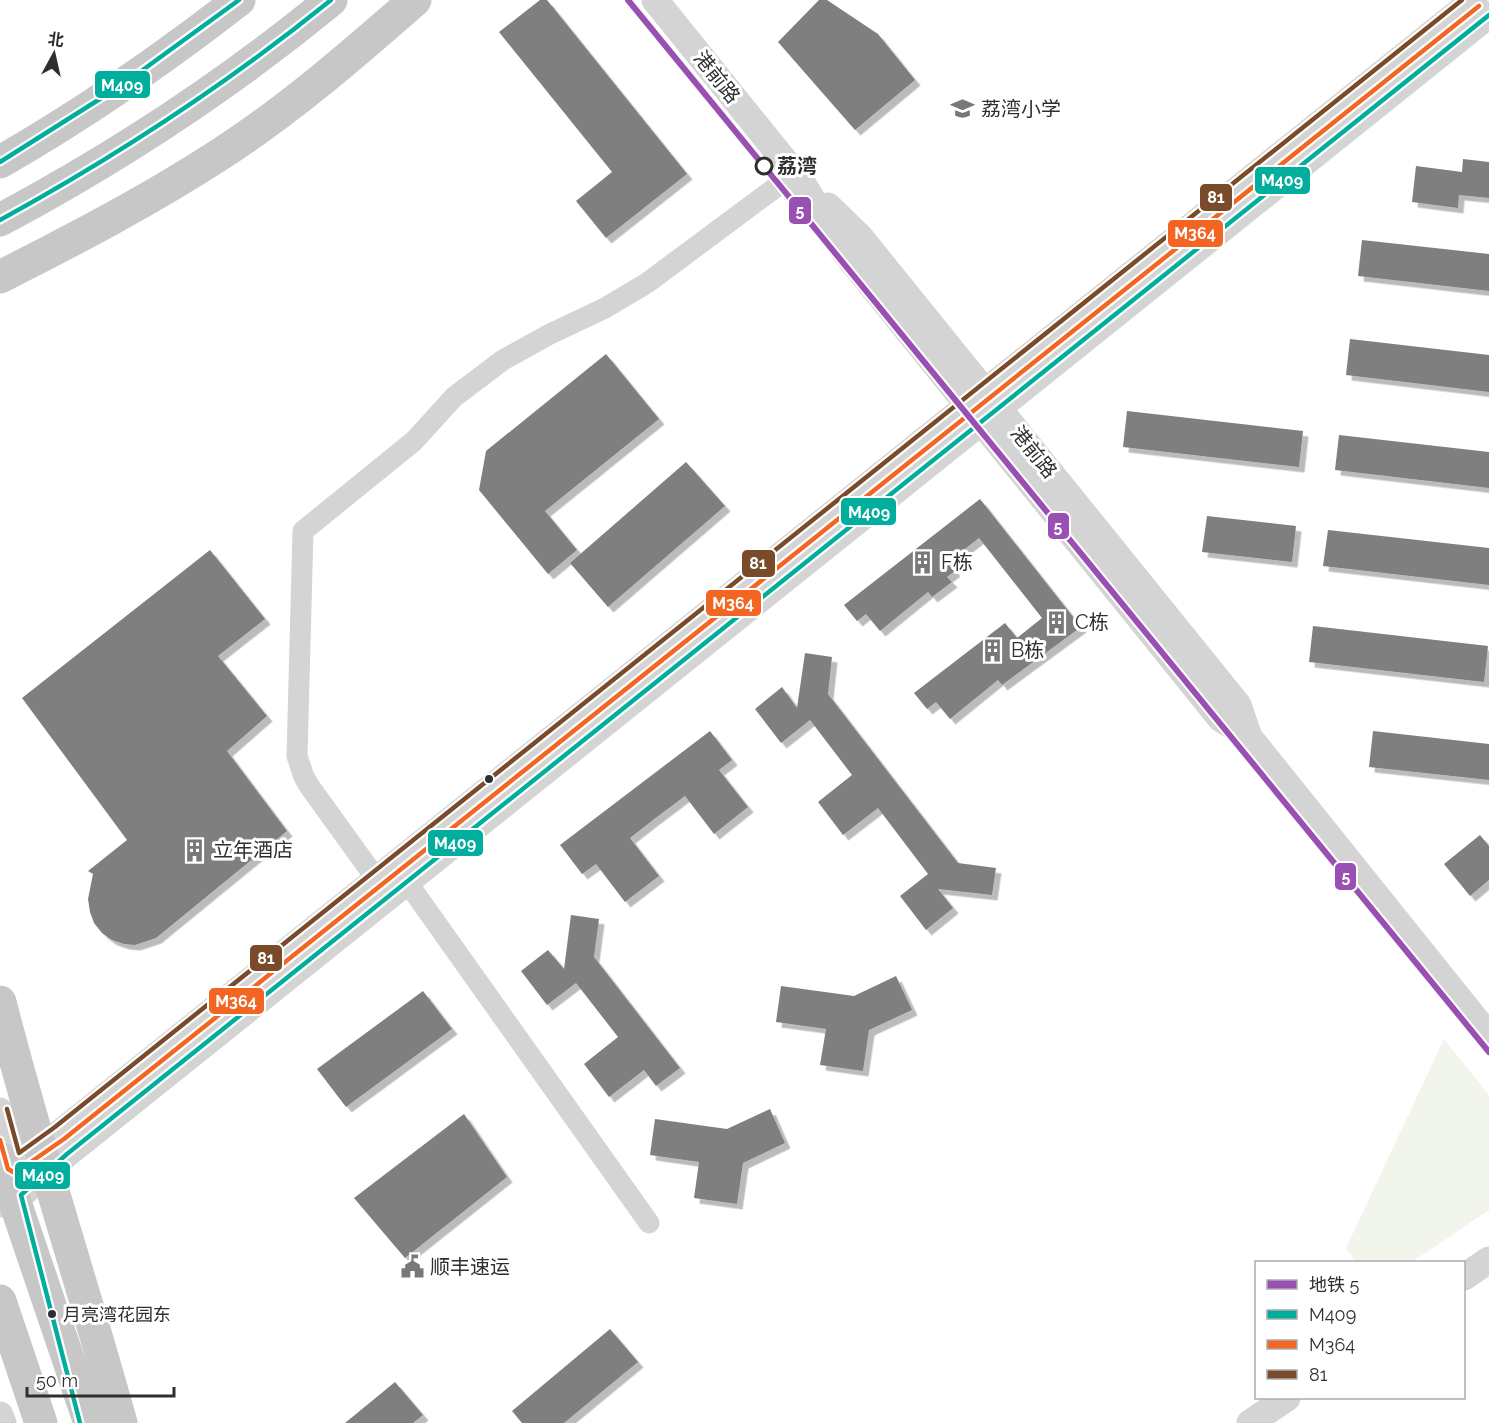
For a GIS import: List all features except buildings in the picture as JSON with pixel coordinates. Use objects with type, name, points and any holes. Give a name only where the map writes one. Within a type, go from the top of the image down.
[{"type":"main road","points":[[0,162],[171,53],[238,0]]},
{"type":"main road","points":[[0,220],[75,180],[182,112],[277,45],[331,0]]},
{"type":"main road","points":[[0,277],[100,226],[220,154],[279,113],[335,69],[415,0]]},
{"type":"main road","points":[[0,1002],[20,1081],[90,1309],[122,1423]]},
{"type":"main road","points":[[5,1166],[90,1423]]},
{"type":"main road","points":[[0,1301],[41,1423]]},
{"type":"street","name":"港前路","points":[[655,0],[798,177],[843,250],[983,407],[1221,719],[1249,737],[1489,1036]]},
{"type":"street","points":[[11,1200],[407,882],[1474,0]]},
{"type":"street","points":[[5,1166],[60,1134],[376,880],[1489,15]]},
{"type":"street","points":[[376,880],[310,787],[297,756],[303,531],[414,441],[454,397],[503,360],[640,288],[798,177]]},
{"type":"street","points":[[407,882],[649,1223]]},
{"type":"street","points":[[0,1111],[11,1200],[80,1423]]},
{"type":"street","points":[[1465,1276],[1489,1260]]},
{"type":"street","points":[[1250,1423],[1286,1399]]},
{"type":"street","points":[[0,1415],[3,1423]]},
{"type":"shaded area","points":[[1444,1039],[1489,1095],[1489,1210],[1413,1261],[1355,1261],[1346,1248]]},
{"type":"metro line","name":"5","points":[[628,0],[1489,1052]]},
{"type":"transit line","name":"M409","points":[[0,162],[122,85],[239,0]]},
{"type":"transit line","name":"M409","points":[[0,220],[44,196],[170,118],[252,61],[331,0]]},
{"type":"transit line","name":"81","points":[[7,1109],[19,1153],[55,1127],[1462,0]]},
{"type":"transit line","name":"M364","points":[[0,1140],[8,1169],[15,1173],[64,1139],[1479,6]]},
{"type":"transit line","name":"M409","points":[[80,1423],[21,1195],[67,1154],[1489,15]]},
{"type":"place","name":"荔湾小学","points":[[963,109]]},
{"type":"place","name":"荔湾","points":[[764,166]]},
{"type":"place","name":"F栋","points":[[923,562]]},
{"type":"place","name":"C栋","points":[[1057,622]]},
{"type":"place","name":"B栋","points":[[993,650]]},
{"type":"place","name":"立年酒店","points":[[195,850]]},
{"type":"place","name":"顺丰速运","points":[[412,1267]]},
{"type":"place","name":"月亮湾花园东","points":[[52,1314]]}]
